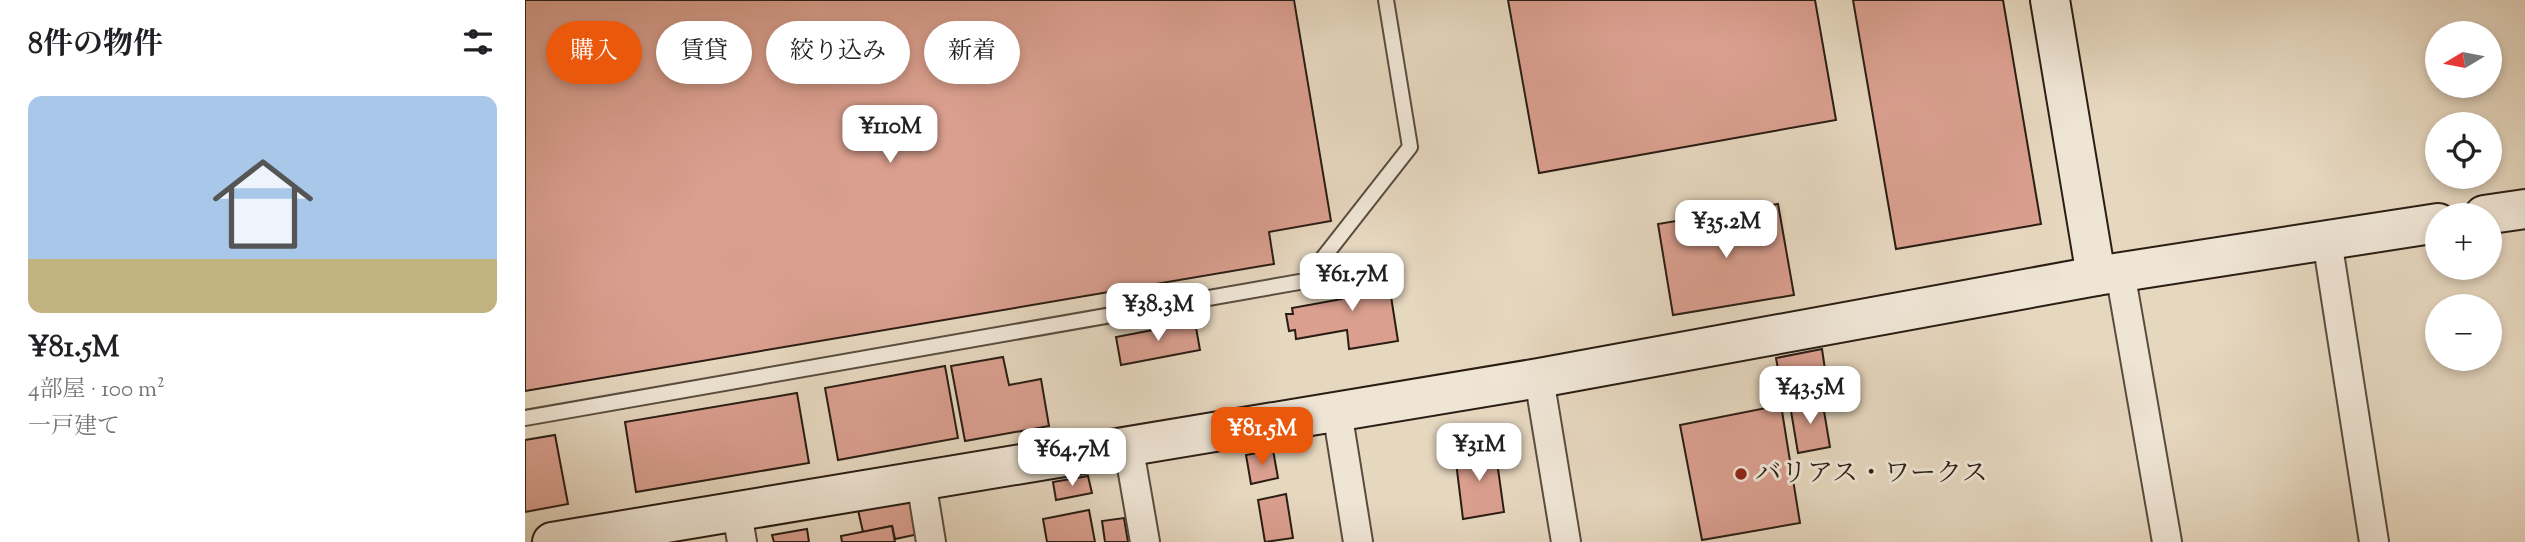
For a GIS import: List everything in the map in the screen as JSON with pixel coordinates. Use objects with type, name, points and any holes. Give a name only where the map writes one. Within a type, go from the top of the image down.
[{"type":"street","points":[[2050,0],[2167,542]]},
{"type":"street","points":[[2502,212],[2525,209]]},
{"type":"street","points":[[552,542],[740,528],[921,481],[1128,444],[1539,378],[2108,274],[2425,225]]},
{"type":"street","points":[[2326,240],[2374,542]]},
{"type":"street","points":[[1539,378],[1566,542]]},
{"type":"street","points":[[1337,411],[1358,542]]},
{"type":"street","points":[[1128,444],[1145,542]]},
{"type":"street","points":[[921,481],[931,542]]},
{"type":"lane","points":[[525,418],[1305,281],[1410,147],[1385,0]]},
{"type":"building","points":[[525,0],[1294,0],[1331,221],[1269,232],[1274,264],[525,391]]},
{"type":"building","points":[[1508,0],[1815,0],[1836,120],[1539,173]]},
{"type":"building","points":[[1853,0],[2003,0],[2041,224],[1896,249]]},
{"type":"building","points":[[1778,204],[1794,295],[1673,315],[1658,224]]},
{"type":"building","points":[[1387,271],[1398,341],[1349,349],[1347,330],[1296,339],[1295,330],[1289,331],[1286,314],[1293,314],[1292,308],[1342,299],[1339,279]]},
{"type":"building","points":[[1195,322],[1200,350],[1121,365],[1116,337]]},
{"type":"building","points":[[1822,349],[1828,390],[1783,397],[1776,358]]},
{"type":"building","points":[[1003,357],[1009,385],[1041,379],[1049,426],[965,441],[951,366]]},
{"type":"building","points":[[945,366],[958,438],[838,460],[825,388]]},
{"type":"building","points":[[797,393],[809,463],[636,492],[625,422]]},
{"type":"building","points":[[1822,399],[1830,447],[1798,453],[1790,405]]},
{"type":"building","name":"バリアス・ワークス","points":[[1781,405],[1800,523],[1702,540],[1680,425]]},
{"type":"building","points":[[555,435],[568,504],[525,512],[525,440]]},
{"type":"building","points":[[1495,447],[1504,512],[1463,519],[1455,454]]},
{"type":"building","points":[[1273,450],[1278,478],[1251,484],[1246,455]]},
{"type":"building","points":[[1088,476],[1092,493],[1056,500],[1053,482]]},
{"type":"building","points":[[1286,494],[1293,538],[1265,542],[1258,500]]},
{"type":"building","points":[[914,502],[919,534],[895,539],[892,526],[863,532],[858,510]]},
{"type":"building","points":[[1089,510],[1095,542],[1047,542],[1043,519]]},
{"type":"building","points":[[1124,518],[1128,542],[1105,542],[1102,521]]},
{"type":"building","points":[[892,526],[895,542],[842,542],[841,536]]},
{"type":"building","points":[[807,529],[809,542],[774,542],[772,535]]},
{"type":"place","name":"バリアス・ワークス","points":[[1741,474]]}]
